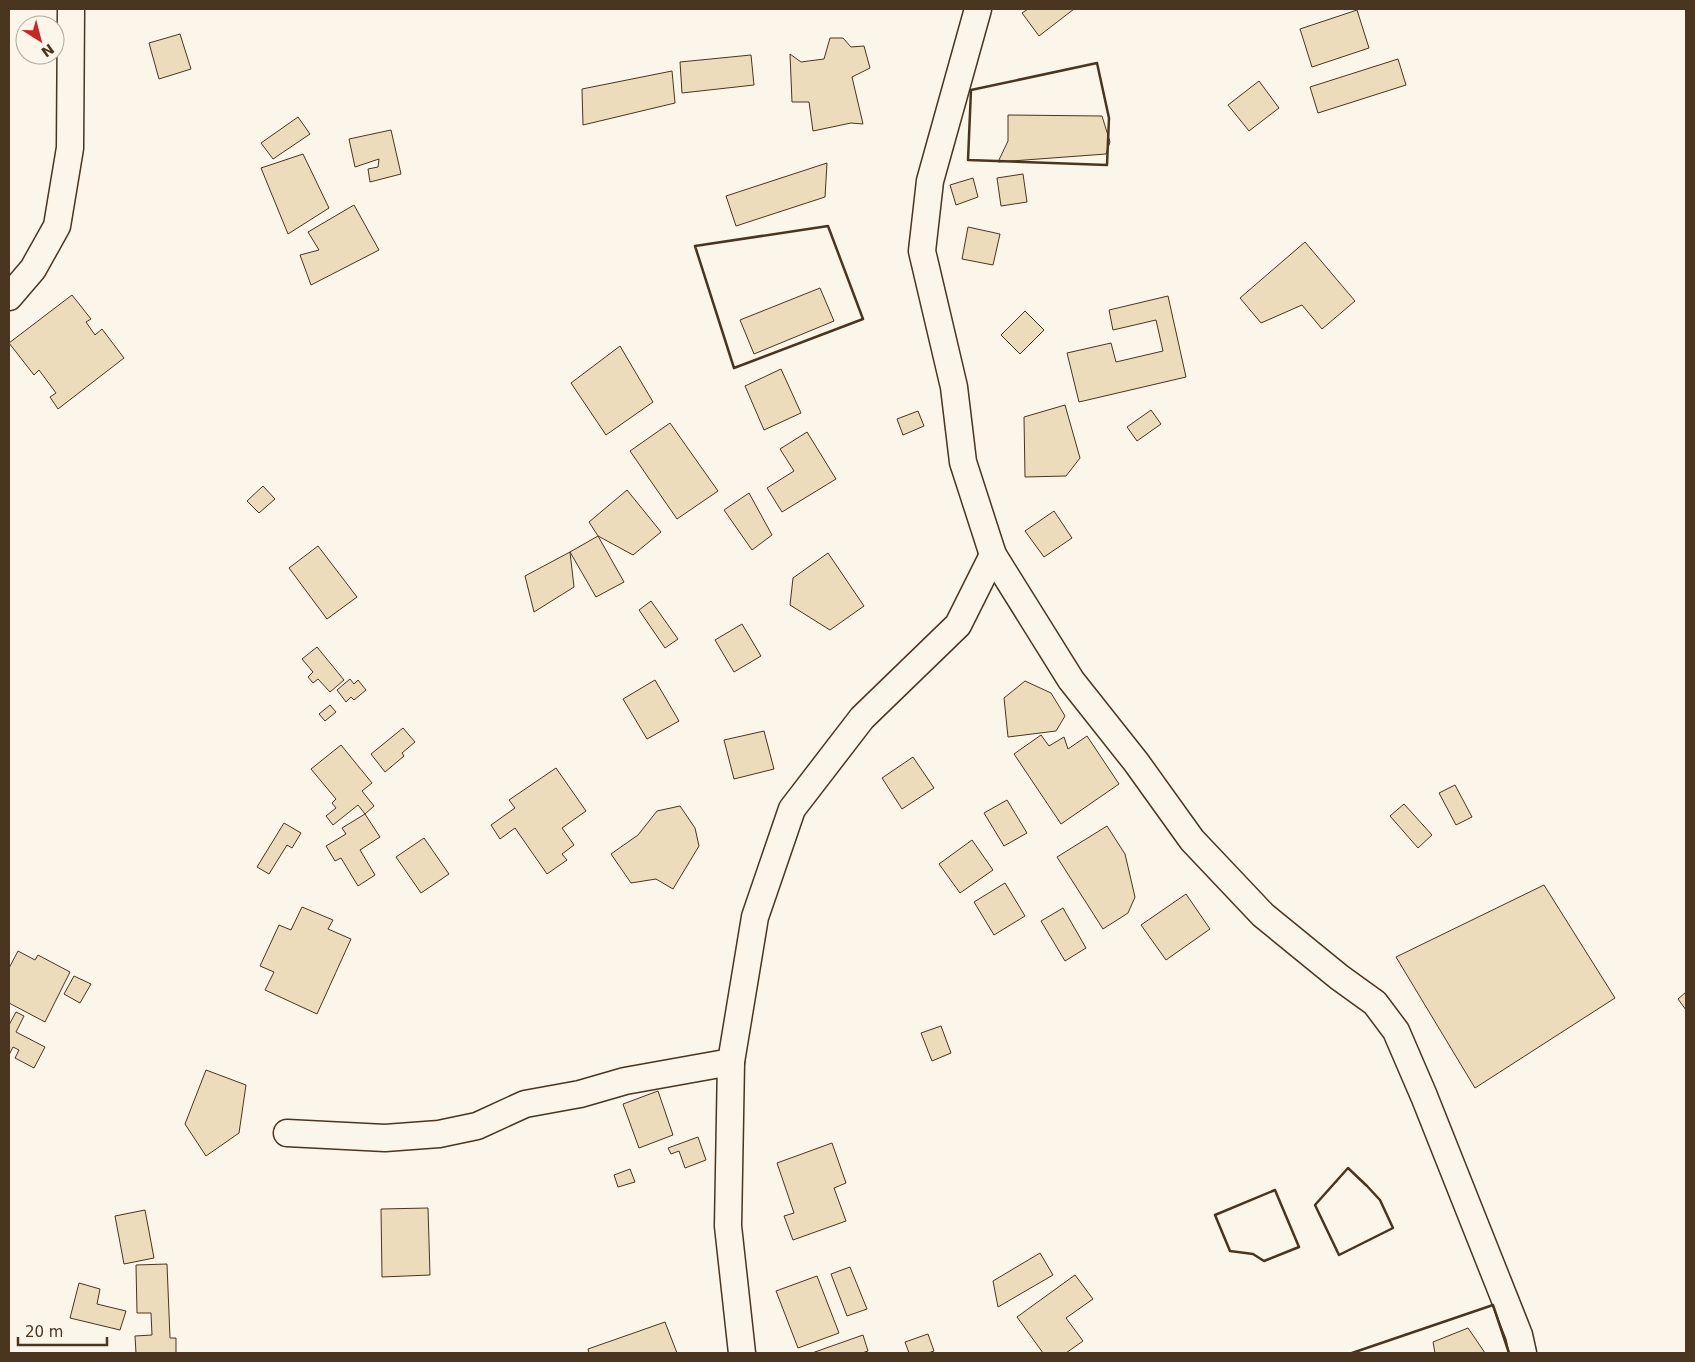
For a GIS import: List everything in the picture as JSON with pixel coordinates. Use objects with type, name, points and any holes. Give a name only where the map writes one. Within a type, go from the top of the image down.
[{"type":"street","points":[[9,297],[33,269],[57,226],[70,148],[70,9]]},
{"type":"street","points":[[978,9],[930,182],[922,251],[954,387],[963,462],[993,555],[1071,680],[1136,762],[1192,840],[1263,915],[1375,1003],[1396,1031],[1424,1096],[1508,1307],[1519,1335],[1523,1353]]},
{"type":"street","points":[[742,1353],[728,1226],[731,1062],[755,917],[792,809],[862,718],[958,625],[993,555]]},
{"type":"street","points":[[287,1133],[385,1138],[438,1134],[477,1126],[524,1104],[580,1094],[625,1080],[731,1062]]},
{"type":"building","points":[[1028,9],[1074,9],[1039,36],[1022,13]]},
{"type":"building","points":[[1357,10],[1369,48],[1312,67],[1300,29]]},
{"type":"building","points":[[180,34],[191,69],[159,79],[149,43]]},
{"type":"building","points":[[830,38],[843,38],[851,47],[864,46],[870,68],[852,77],[863,124],[851,123],[813,131],[809,102],[792,102],[790,54],[801,62],[824,59]]},
{"type":"building","points":[[751,55],[754,85],[682,93],[680,62]]},
{"type":"building","points":[[1398,59],[1406,85],[1318,113],[1310,87]]},
{"type":"building","points":[[672,71],[675,103],[583,125],[582,89]]},
{"type":"building","points":[[1259,81],[1279,108],[1249,131],[1228,105]]},
{"type":"building","points":[[1008,115],[1102,116],[1110,142],[1106,154],[998,162],[1008,141]]},
{"type":"building","points":[[298,117],[310,134],[273,159],[261,143]]},
{"type":"building","points":[[391,130],[401,174],[370,182],[368,169],[378,167],[379,159],[355,167],[349,139]]},
{"type":"building","points":[[303,154],[329,208],[288,234],[261,168]]},
{"type":"building","points":[[827,163],[825,197],[736,226],[726,196]]},
{"type":"building","points":[[1023,174],[1027,202],[1001,206],[997,178]]},
{"type":"building","points":[[973,178],[978,197],[956,205],[950,185]]},
{"type":"building","points":[[354,205],[379,250],[311,285],[300,255],[319,250],[308,232]]},
{"type":"building","points":[[968,227],[1000,234],[993,265],[962,259]]},
{"type":"building","points":[[1305,242],[1355,301],[1322,329],[1302,305],[1261,323],[1240,298]]},
{"type":"building","points":[[820,288],[834,321],[754,354],[740,320]]},
{"type":"building","points":[[72,295],[91,319],[86,322],[95,335],[102,329],[124,358],[58,409],[50,397],[56,393],[39,370],[34,375],[9,343]]},
{"type":"building","points":[[1168,296],[1186,377],[1079,402],[1067,353],[1111,343],[1116,362],[1163,351],[1156,320],[1113,330],[1109,310]]},
{"type":"building","points":[[1025,311],[1044,330],[1020,354],[1001,335]]},
{"type":"building","points":[[620,346],[653,402],[606,435],[571,383]]},
{"type":"building","points":[[781,369],[801,413],[764,430],[745,386]]},
{"type":"building","points":[[1065,405],[1080,458],[1066,476],[1025,477],[1024,417]]},
{"type":"building","points":[[1151,410],[1161,424],[1137,441],[1127,427]]},
{"type":"building","points":[[918,411],[924,426],[903,435],[897,419]]},
{"type":"building","points":[[670,423],[718,491],[677,519],[630,451]]},
{"type":"building","points":[[807,432],[836,479],[782,512],[767,488],[794,471],[780,449]]},
{"type":"building","points":[[263,486],[275,499],[259,513],[247,501]]},
{"type":"building","points":[[627,490],[661,532],[633,555],[598,536],[589,522]]},
{"type":"building","points":[[749,493],[772,535],[752,550],[724,510]]},
{"type":"building","points":[[1054,511],[1072,538],[1044,557],[1025,531]]},
{"type":"building","points":[[598,536],[624,582],[596,597],[570,552]]},
{"type":"building","points":[[318,546],[357,597],[327,619],[289,568]]},
{"type":"building","points":[[570,552],[574,587],[534,612],[525,576]]},
{"type":"building","points":[[828,553],[864,606],[830,630],[790,605],[793,578]]},
{"type":"building","points":[[651,601],[678,639],[665,648],[639,610]]},
{"type":"building","points":[[742,624],[761,656],[734,672],[715,640]]},
{"type":"building","points":[[317,647],[344,680],[330,692],[318,679],[313,683],[308,677],[313,672],[302,659]]},
{"type":"building","points":[[350,679],[354,684],[358,680],[366,690],[354,700],[351,697],[346,702],[337,690]]},
{"type":"building","points":[[655,680],[679,721],[647,739],[623,699]]},
{"type":"building","points":[[1025,681],[1051,693],[1065,716],[1056,731],[1008,737],[1004,698]]},
{"type":"building","points":[[330,705],[336,712],[325,721],[319,714]]},
{"type":"building","points":[[403,728],[415,742],[402,753],[404,756],[385,772],[371,754]]},
{"type":"building","points":[[764,731],[774,769],[734,779],[724,740]]},
{"type":"building","points":[[1041,735],[1049,746],[1064,737],[1068,749],[1087,736],[1119,784],[1061,824],[1014,754]]},
{"type":"building","points":[[341,745],[372,783],[362,791],[374,806],[365,814],[358,805],[333,825],[326,816],[336,808],[332,803],[336,799],[311,769]]},
{"type":"building","points":[[913,757],[934,788],[902,809],[882,778]]},
{"type":"building","points":[[556,768],[586,811],[562,828],[574,845],[562,854],[567,860],[547,874],[515,828],[500,839],[491,825],[515,808],[509,800]]},
{"type":"building","points":[[1455,785],[1472,817],[1456,825],[1439,793]]},
{"type":"building","points":[[1007,800],[1027,833],[1004,846],[984,813]]},
{"type":"building","points":[[1404,804],[1432,835],[1418,848],[1390,816]]},
{"type":"building","points":[[680,806],[695,828],[699,846],[673,889],[656,879],[631,883],[611,854],[638,835],[657,811]]},
{"type":"building","points":[[365,814],[380,837],[360,850],[375,875],[358,886],[341,858],[335,861],[326,846],[346,834],[342,828]]},
{"type":"building","points":[[284,823],[301,833],[292,848],[287,845],[269,874],[257,867]]},
{"type":"building","points":[[1107,826],[1125,854],[1135,897],[1128,913],[1103,929],[1057,857]]},
{"type":"building","points":[[424,838],[449,874],[421,893],[396,857]]},
{"type":"building","points":[[972,840],[993,870],[960,893],[939,864]]},
{"type":"building","points":[[1005,883],[1025,916],[994,935],[974,902]]},
{"type":"building","points":[[1544,885],[1615,998],[1475,1088],[1396,957]]},
{"type":"building","points":[[1186,894],[1210,929],[1166,960],[1141,925]]},
{"type":"building","points":[[302,907],[333,920],[328,929],[351,939],[317,1014],[265,990],[274,972],[260,966],[279,925],[291,930]]},
{"type":"building","points":[[1063,908],[1086,948],[1065,961],[1041,921]]},
{"type":"building","points":[[18,951],[35,960],[38,955],[70,972],[45,1022],[9,1003],[9,968]]},
{"type":"building","points":[[74,976],[91,984],[80,1003],[64,994]]},
{"type":"building","points":[[1686,992],[1686,1010],[1678,999]]},
{"type":"building","points":[[16,1012],[24,1016],[16,1032],[45,1047],[34,1068],[15,1058],[19,1050],[13,1047],[9,1055],[9,1025]]},
{"type":"building","points":[[941,1026],[951,1053],[932,1061],[921,1033]]},
{"type":"building","points":[[206,1070],[246,1085],[239,1133],[206,1156],[185,1124]]},
{"type":"building","points":[[658,1091],[673,1135],[639,1148],[623,1104]]},
{"type":"building","points":[[698,1137],[706,1160],[685,1168],[679,1151],[671,1154],[668,1148]]},
{"type":"building","points":[[832,1143],[846,1183],[834,1188],[846,1221],[793,1240],[784,1216],[794,1213],[777,1163]]},
{"type":"building","points":[[630,1169],[635,1182],[618,1187],[614,1175]]},
{"type":"building","points":[[428,1208],[430,1275],[382,1277],[381,1209]]},
{"type":"building","points":[[145,1210],[154,1258],[124,1264],[115,1216]]},
{"type":"building","points":[[1040,1253],[1053,1275],[998,1307],[993,1281]]},
{"type":"building","points":[[167,1264],[170,1338],[176,1338],[176,1353],[136,1353],[135,1336],[152,1335],[151,1313],[137,1313],[136,1265]]},
{"type":"building","points":[[850,1267],[867,1309],[847,1316],[831,1274]]},
{"type":"building","points":[[1075,1275],[1093,1299],[1066,1318],[1083,1341],[1066,1353],[1043,1353],[1017,1317]]},
{"type":"building","points":[[817,1276],[839,1333],[798,1348],[776,1291]]},
{"type":"building","points":[[79,1283],[100,1289],[97,1304],[126,1311],[120,1330],[70,1318]]},
{"type":"building","points":[[665,1322],[677,1353],[589,1353],[588,1349]]},
{"type":"building","points":[[1468,1328],[1485,1353],[1435,1353],[1433,1342]]},
{"type":"building","points":[[928,1334],[934,1351],[928,1353],[909,1353],[905,1342]]},
{"type":"building","points":[[863,1335],[868,1351],[862,1353],[812,1353]]},
{"type":"wall","points":[[1097,63],[1109,118],[1107,165],[968,160],[971,90],[1097,63]]},
{"type":"wall","points":[[828,226],[863,319],[734,368],[695,246],[828,226]]},
{"type":"wall","points":[[1348,1168],[1380,1200],[1393,1228],[1339,1255],[1315,1205],[1348,1168]]},
{"type":"wall","points":[[1275,1190],[1299,1247],[1264,1261],[1253,1254],[1230,1251],[1215,1215],[1275,1190]]},
{"type":"wall","points":[[1352,1353],[1493,1305],[1509,1353]]}]
